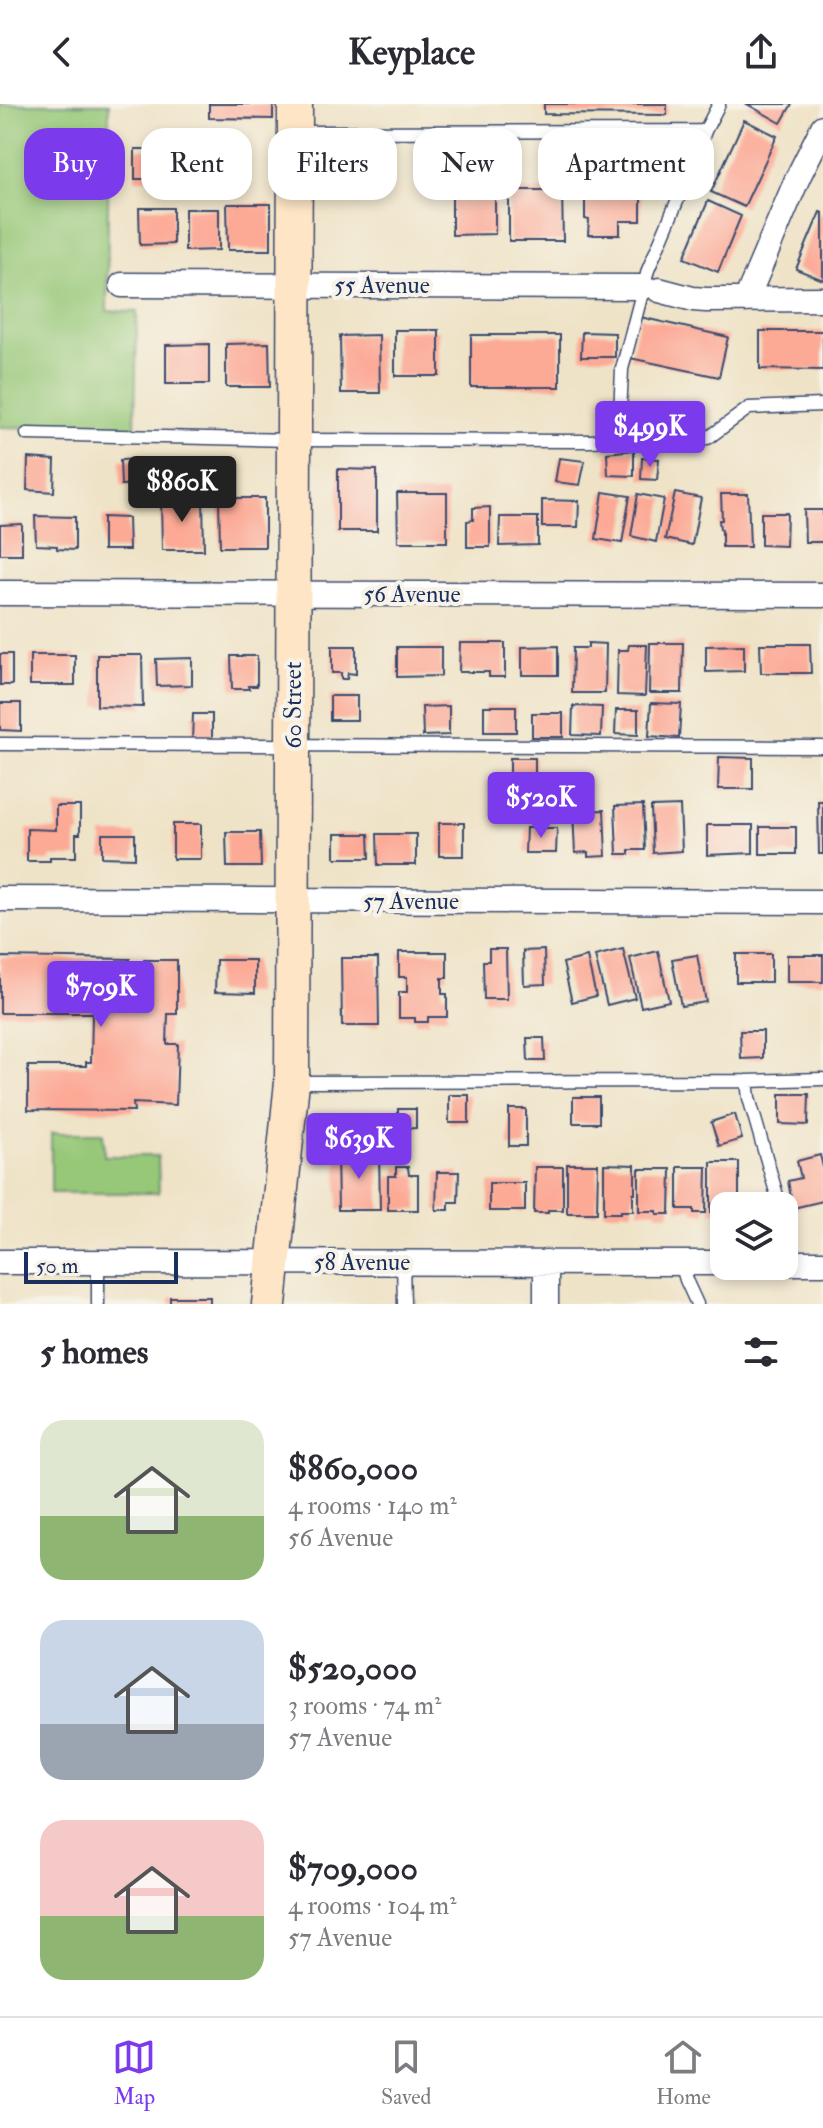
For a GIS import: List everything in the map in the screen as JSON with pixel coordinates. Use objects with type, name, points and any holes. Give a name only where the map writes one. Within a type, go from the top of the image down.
[{"type":"main road","name":"60 Street","points":[[269,1304],[292,1082],[295,118]]},
{"type":"street","points":[[746,300],[798,177],[823,127]]},
{"type":"street","name":"55 Avenue","points":[[122,285],[651,288],[693,299],[823,299]]},
{"type":"street","name":"56 Avenue","points":[[0,593],[823,595]]},
{"type":"street","name":"57 Avenue","points":[[0,899],[823,902]]},
{"type":"street","name":"58 Avenue","points":[[0,1262],[710,1263]]},
{"type":"street","points":[[546,1262],[546,1304]]},
{"type":"street","points":[[798,1263],[823,1263]]},
{"type":"lane","points":[[707,128],[719,104]]},
{"type":"lane","points":[[295,118],[610,128]]},
{"type":"lane","points":[[619,439],[622,369],[651,288],[648,270],[678,200]]},
{"type":"lane","points":[[27,434],[293,440],[591,441],[708,438],[749,408],[823,405]]},
{"type":"lane","points":[[0,744],[823,747]]},
{"type":"lane","points":[[292,1082],[823,1079]]},
{"type":"lane","points":[[747,1081],[776,1192]]},
{"type":"lane","points":[[98,1262],[98,1304]]},
{"type":"lane","points":[[403,1262],[404,1304]]},
{"type":"lane","points":[[681,1263],[697,1304]]},
{"type":"green space","points":[[0,104],[109,104],[109,128],[24,128],[24,200],[108,200],[107,311],[137,312],[135,429],[0,427]]},
{"type":"green space","points":[[51,1133],[103,1133],[104,1156],[158,1156],[159,1193],[51,1193]]},
{"type":"building","points":[[209,104],[273,104],[273,119],[209,118]]},
{"type":"building","points":[[544,104],[667,104],[667,115],[544,114]]},
{"type":"building","points":[[747,104],[792,104],[781,123]]},
{"type":"building","points":[[744,120],[777,136],[744,207],[714,193],[714,185]]},
{"type":"building","points":[[135,149],[141,149],[141,179],[135,179]]},
{"type":"building","points":[[522,190],[538,190],[538,200],[562,200],[563,241],[509,241],[509,200],[522,200]]},
{"type":"building","points":[[452,200],[495,200],[495,234],[452,235]]},
{"type":"building","points":[[585,200],[641,200],[641,221],[620,221],[620,235],[588,235],[589,220],[585,219]]},
{"type":"building","points":[[708,201],[741,216],[718,272],[684,258]]},
{"type":"building","points":[[227,204],[271,204],[271,250],[228,250]]},
{"type":"building","points":[[139,208],[173,208],[173,244],[140,245]]},
{"type":"building","points":[[185,209],[219,209],[219,250],[185,251]]},
{"type":"building","points":[[820,212],[823,213],[823,280],[796,269]]},
{"type":"building","points":[[640,317],[728,337],[719,377],[630,358]]},
{"type":"building","points":[[395,330],[439,330],[439,376],[395,376]]},
{"type":"building","points":[[760,331],[823,331],[823,370],[760,369]]},
{"type":"building","points":[[582,332],[615,333],[615,357],[581,357]]},
{"type":"building","points":[[379,335],[380,393],[341,393],[340,336]]},
{"type":"building","points":[[471,335],[560,335],[560,387],[471,387]]},
{"type":"building","points":[[269,343],[270,387],[226,387],[226,344]]},
{"type":"building","points":[[209,344],[209,384],[166,384],[166,345]]},
{"type":"building","points":[[634,450],[634,476],[608,475],[607,453]]},
{"type":"building","points":[[28,458],[55,460],[54,492],[27,490]]},
{"type":"building","points":[[559,458],[585,461],[580,485],[555,482]]},
{"type":"building","points":[[642,458],[659,459],[657,480],[641,479]]},
{"type":"building","points":[[149,459],[147,484],[121,485],[120,460]]},
{"type":"building","points":[[338,469],[377,470],[377,531],[338,531]]},
{"type":"building","points":[[603,492],[630,496],[622,543],[596,539]]},
{"type":"building","points":[[397,493],[447,493],[447,542],[398,542]]},
{"type":"building","points":[[675,493],[701,498],[692,545],[665,539]]},
{"type":"building","points":[[638,494],[664,499],[656,542],[631,536]]},
{"type":"building","points":[[721,494],[748,494],[750,547],[722,547],[719,520],[722,520]]},
{"type":"building","points":[[219,498],[265,498],[265,547],[220,547]]},
{"type":"building","points":[[161,499],[203,499],[204,550],[162,550]]},
{"type":"building","points":[[542,500],[579,501],[578,527],[542,527]]},
{"type":"building","points":[[490,507],[490,547],[467,547],[467,521],[473,520],[473,508]]},
{"type":"building","points":[[804,510],[823,510],[823,542],[805,542]]},
{"type":"building","points":[[761,513],[787,513],[786,546],[761,545]]},
{"type":"building","points":[[35,516],[75,517],[75,550],[36,545]]},
{"type":"building","points":[[103,517],[128,518],[129,550],[103,550]]},
{"type":"building","points":[[500,517],[538,517],[538,545],[499,546]]},
{"type":"building","points":[[22,524],[22,554],[0,554],[0,525]]},
{"type":"building","points":[[460,643],[505,643],[505,677],[489,677],[489,672],[459,672]]},
{"type":"building","points":[[588,643],[606,644],[605,693],[572,693],[573,648],[588,648]]},
{"type":"building","points":[[650,643],[683,643],[682,693],[649,693]]},
{"type":"building","points":[[760,644],[810,644],[811,673],[761,673]]},
{"type":"building","points":[[629,645],[647,645],[645,696],[617,695],[618,650],[628,650]]},
{"type":"building","points":[[744,645],[744,671],[706,672],[706,646]]},
{"type":"building","points":[[332,646],[356,646],[356,674],[348,673],[347,679],[341,679],[341,673],[332,673]]},
{"type":"building","points":[[558,646],[558,675],[522,675],[522,647]]},
{"type":"building","points":[[397,647],[441,647],[441,676],[397,677]]},
{"type":"building","points":[[0,654],[12,654],[12,685],[0,685]]},
{"type":"building","points":[[30,655],[75,655],[75,685],[30,685]]},
{"type":"building","points":[[97,655],[142,655],[143,707],[97,706]]},
{"type":"building","points":[[231,656],[257,656],[257,686],[232,689]]},
{"type":"building","points":[[192,658],[192,685],[157,686],[156,659]]},
{"type":"building","points":[[330,696],[357,696],[357,720],[330,720]]},
{"type":"building","points":[[0,703],[21,703],[21,731],[0,730]]},
{"type":"building","points":[[651,703],[681,704],[679,738],[649,736]]},
{"type":"building","points":[[449,706],[449,735],[423,736],[422,707]]},
{"type":"building","points":[[484,706],[516,706],[516,732],[484,732]]},
{"type":"building","points":[[573,706],[602,707],[601,736],[572,735]]},
{"type":"building","points":[[616,710],[638,710],[638,735],[615,734]]},
{"type":"building","points":[[532,713],[563,713],[563,737],[532,737]]},
{"type":"building","points":[[193,714],[212,714],[212,740],[192,741]]},
{"type":"building","points":[[719,757],[753,758],[753,789],[718,789]]},
{"type":"building","points":[[510,758],[535,758],[535,785],[510,785]]},
{"type":"building","points":[[818,801],[823,801],[823,854],[819,854]]},
{"type":"building","points":[[643,805],[645,850],[617,854],[615,806]]},
{"type":"building","points":[[56,806],[80,806],[76,857],[27,861],[27,829],[56,830]]},
{"type":"building","points":[[680,806],[682,851],[653,853],[651,807]]},
{"type":"building","points":[[604,810],[606,856],[588,857],[588,852],[575,853],[573,811]]},
{"type":"building","points":[[439,823],[464,823],[464,856],[439,856]]},
{"type":"building","points":[[173,824],[201,824],[201,859],[173,859]]},
{"type":"building","points":[[707,825],[753,825],[753,853],[707,855]]},
{"type":"building","points":[[760,827],[796,827],[796,854],[760,854]]},
{"type":"building","points":[[526,828],[557,828],[556,853],[525,853]]},
{"type":"building","points":[[226,832],[260,832],[261,867],[227,867]]},
{"type":"building","points":[[102,834],[135,834],[135,858],[102,857]]},
{"type":"building","points":[[335,834],[369,834],[370,858],[335,858]]},
{"type":"building","points":[[377,834],[416,834],[416,865],[378,865]]},
{"type":"building","points":[[489,949],[506,949],[507,999],[484,999],[483,961],[489,961]]},
{"type":"building","points":[[623,949],[635,998],[607,1005],[595,956]]},
{"type":"building","points":[[544,950],[545,984],[524,985],[523,951]]},
{"type":"building","points":[[658,951],[669,1001],[641,1007],[630,958]]},
{"type":"building","points":[[399,952],[447,952],[447,978],[442,978],[442,994],[447,994],[447,1017],[428,1017],[428,1022],[399,1018],[399,992],[407,992],[407,977],[399,977]]},
{"type":"building","points":[[736,954],[771,954],[771,982],[736,982]]},
{"type":"building","points":[[697,955],[706,1002],[681,1006],[672,959]]},
{"type":"building","points":[[787,955],[823,955],[823,982],[787,982]]},
{"type":"building","points":[[0,957],[130,959],[130,968],[143,968],[144,960],[177,960],[177,1014],[168,1014],[167,1044],[178,1044],[176,1105],[133,1103],[134,1111],[28,1110],[28,1066],[86,1066],[86,1062],[91,1062],[92,1013],[0,1013]]},
{"type":"building","points":[[587,957],[596,996],[572,1002],[563,963]]},
{"type":"building","points":[[341,958],[378,958],[379,1026],[342,1026]]},
{"type":"building","points":[[216,960],[255,960],[255,993],[215,992]]},
{"type":"building","points":[[740,1031],[763,1031],[763,1058],[741,1059]]},
{"type":"building","points":[[527,1038],[544,1038],[545,1061],[528,1061]]},
{"type":"building","points":[[780,1094],[809,1094],[808,1125],[780,1124]]},
{"type":"building","points":[[449,1095],[469,1095],[469,1123],[449,1123]]},
{"type":"building","points":[[573,1097],[599,1097],[599,1123],[573,1123]]},
{"type":"building","points":[[398,1109],[416,1109],[416,1128],[398,1129]]},
{"type":"building","points":[[509,1109],[526,1109],[526,1146],[509,1146]]},
{"type":"building","points":[[735,1114],[742,1139],[719,1146],[711,1122]]},
{"type":"building","points":[[379,1151],[380,1210],[338,1210],[337,1152]]},
{"type":"building","points":[[820,1155],[823,1201],[798,1207],[798,1192],[790,1192],[788,1181],[801,1178],[797,1161]]},
{"type":"building","points":[[711,1162],[739,1162],[739,1192],[711,1192]]},
{"type":"building","points":[[567,1164],[598,1164],[597,1213],[567,1213]]},
{"type":"building","points":[[604,1164],[635,1165],[633,1211],[604,1213]]},
{"type":"building","points":[[396,1167],[408,1167],[409,1175],[418,1175],[418,1210],[388,1210],[388,1176],[396,1176]]},
{"type":"building","points":[[535,1167],[563,1167],[563,1210],[534,1213]]},
{"type":"building","points":[[678,1167],[707,1167],[706,1213],[678,1209]]},
{"type":"building","points":[[639,1169],[671,1169],[670,1214],[639,1211]]},
{"type":"building","points":[[437,1172],[459,1172],[458,1202],[449,1202],[449,1210],[436,1210]]},
{"type":"building","points":[[489,1183],[525,1183],[525,1211],[489,1211]]},
{"type":"building","points":[[170,1297],[210,1297],[210,1304],[170,1304]]}]
